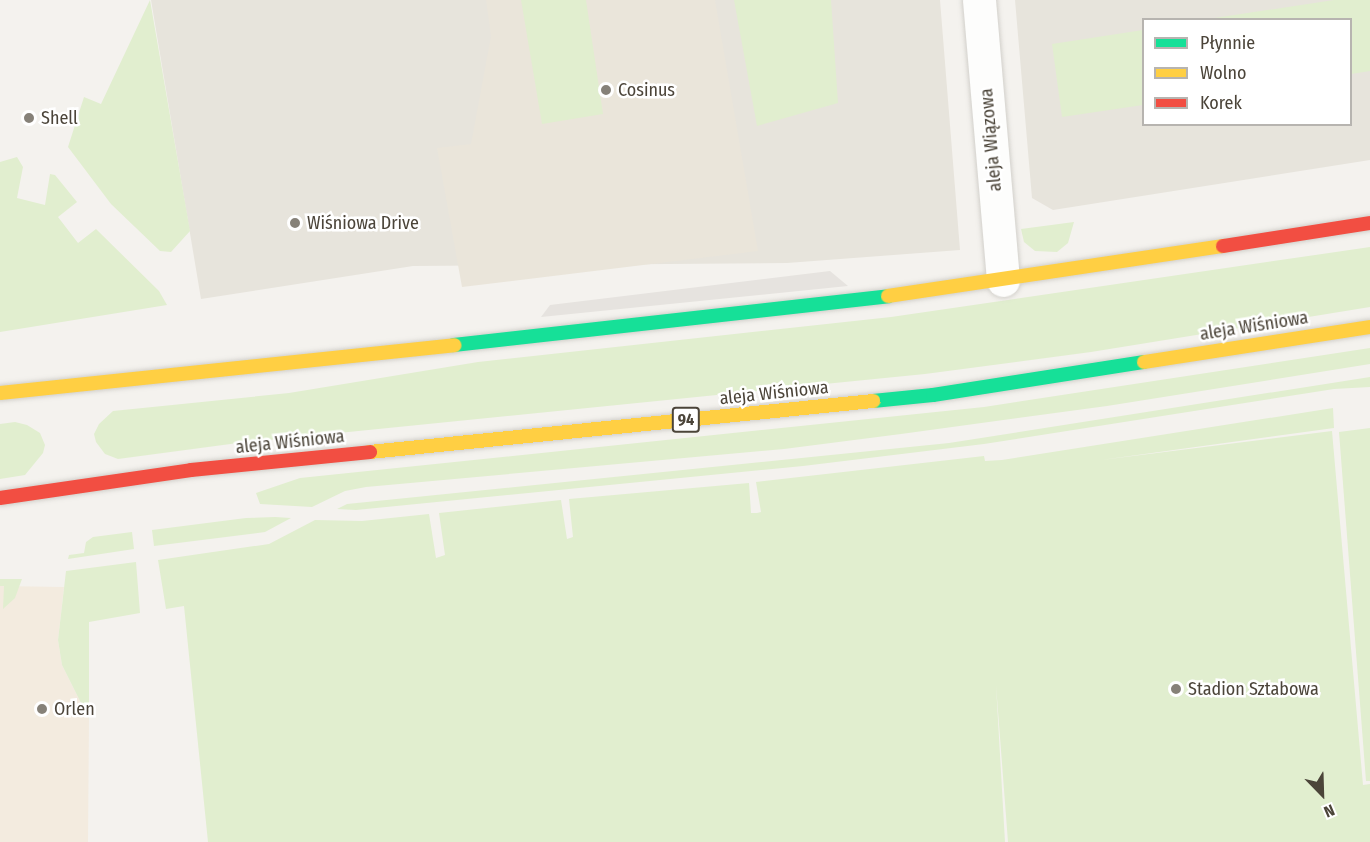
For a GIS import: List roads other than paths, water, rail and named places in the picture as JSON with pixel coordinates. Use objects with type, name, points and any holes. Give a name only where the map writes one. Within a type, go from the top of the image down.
[{"type":"main road","points":[[0,393],[734,315],[941,290],[1370,223]]},
{"type":"main road","name":"aleja Wiśniowa","points":[[0,498],[191,470],[933,395],[1370,327]]},
{"type":"street","name":"aleja Wiązowa","points":[[979,0],[1003,279]]},
{"type":"place","name":"Cosinus","points":[[606,90]]},
{"type":"place","name":"Shell","points":[[29,118]]},
{"type":"place","name":"Wiśniowa Drive","points":[[295,223]]},
{"type":"place","name":"Stadion Sztabowa","points":[[1176,689]]},
{"type":"place","name":"Orlen","points":[[42,709]]}]
